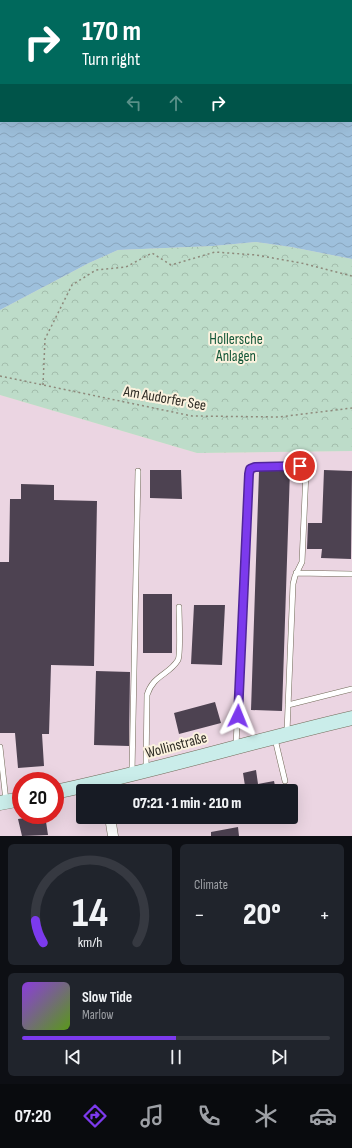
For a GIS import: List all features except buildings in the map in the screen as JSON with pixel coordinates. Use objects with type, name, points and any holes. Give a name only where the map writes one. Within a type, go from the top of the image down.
[{"type":"street","name":"Wollinstraße","points":[[109,784],[146,771],[281,735],[352,718]]},
{"type":"street","name":"Wollinstraße","points":[[64,791],[76,789]]},
{"type":"street","points":[[111,824],[113,836]]},
{"type":"lane","points":[[236,747],[248,484],[250,469],[255,467],[300,466],[305,468],[306,472],[302,562],[296,573],[293,584],[288,705],[281,735],[285,781]]},
{"type":"lane","points":[[132,775],[138,471]]},
{"type":"lane","points":[[296,573],[352,574]]},
{"type":"lane","points":[[146,771],[147,695],[149,687],[154,681],[173,666],[179,659],[179,607]]},
{"type":"lane","points":[[288,705],[352,689]]},
{"type":"lane","points":[[0,747],[3,802]]},
{"type":"path","points":[[43,385],[45,339],[72,285],[96,270],[126,266],[152,253],[171,265],[215,252],[256,254],[301,263],[352,276]]},
{"type":"path","name":"Am Audorfer See","points":[[0,376],[192,416],[279,417],[352,408]]},
{"type":"shaded area","points":[[0,395],[197,453],[352,451],[352,836],[0,836]]},
{"type":"green space","name":"Hollersche Anlagen","points":[[256,242],[352,259],[352,451],[197,453],[0,395],[0,310],[89,263],[118,250],[213,246]]},
{"type":"water","points":[[0,122],[352,122],[352,259],[256,242],[213,246],[118,250],[89,263],[0,310]]},
{"type":"route","points":[[238,716],[240,639],[250,469],[261,466],[300,466]]}]
